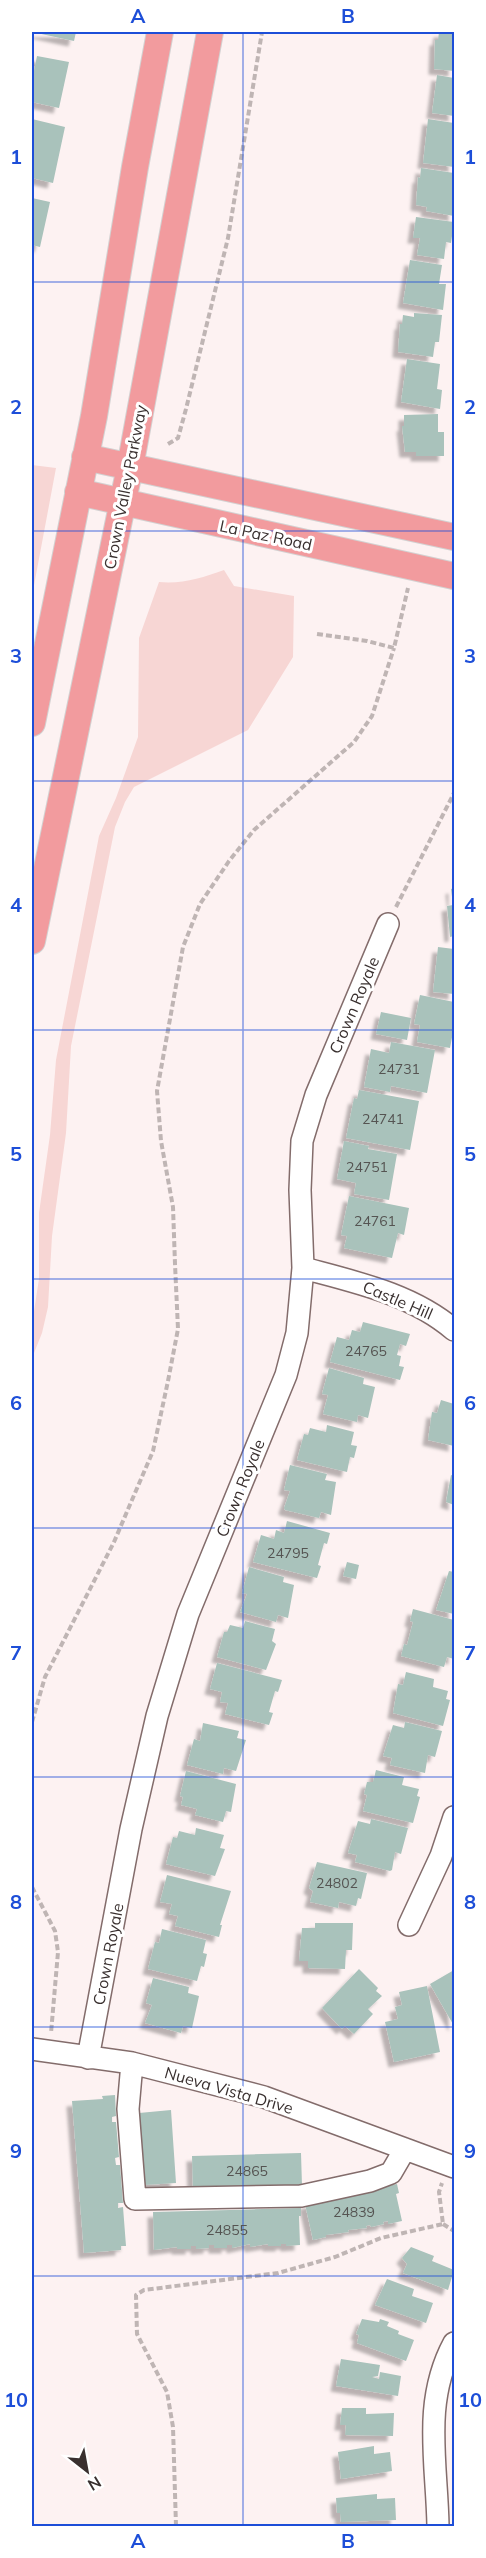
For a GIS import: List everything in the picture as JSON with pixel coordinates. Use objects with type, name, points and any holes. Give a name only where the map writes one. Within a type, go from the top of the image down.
[{"type":"main road","points":[[32,723],[94,416],[160,32]]},
{"type":"main road","name":"Crown Valley Parkway","points":[[32,941],[130,466],[210,32]]},
{"type":"main road","points":[[86,457],[454,537]]},
{"type":"main road","name":"La Paz Road","points":[[78,492],[122,504],[454,576]]},
{"type":"street","name":"Crown Royale","points":[[88,2058],[131,1829],[157,1716],[188,1614],[286,1376],[297,1333],[303,1268],[300,1190],[302,1141],[316,1095],[388,924]]},
{"type":"street","name":"Castle Hill","points":[[303,1268],[383,1290],[440,1318],[454,1330]]},
{"type":"street","points":[[409,1925],[441,1856],[454,1817]]},
{"type":"street","name":"Nueva Vista Drive","points":[[40,2051],[132,2063],[264,2097],[453,2167]]},
{"type":"street","points":[[132,2063],[128,2109],[135,2199],[301,2196],[370,2181],[391,2173],[405,2149]]},
{"type":"street","points":[[438,2526],[432,2446],[434,2403],[439,2382],[454,2343]]},
{"type":"path","points":[[168,444],[178,438],[228,238],[262,32]]},
{"type":"path","points":[[32,1722],[45,1677],[114,1542],[153,1451],[168,1381],[178,1329],[176,1264],[173,1207],[161,1141],[157,1091],[183,947],[200,904],[229,861],[254,830],[354,742],[372,716],[394,648],[408,588]]},
{"type":"path","points":[[317,634],[367,641],[394,648]]},
{"type":"path","points":[[388,924],[454,793]]},
{"type":"path","points":[[32,1887],[55,1931],[58,1952],[40,2051]]},
{"type":"path","points":[[443,2224],[439,2192],[453,2167]]},
{"type":"path","points":[[176,2526],[173,2427],[167,2392],[137,2334],[136,2295],[144,2290],[278,2273],[335,2257],[381,2238],[443,2224],[454,2230]]},
{"type":"shaded area","points":[[32,465],[56,468],[32,596]]},
{"type":"shaded area","points":[[224,570],[234,586],[294,596],[293,657],[248,730],[134,787],[115,827],[71,1046],[66,1133],[52,1236],[48,1307],[42,1333],[32,1358],[32,1324],[39,1279],[39,1213],[50,1135],[56,1060],[99,836],[116,798],[138,737],[139,638],[159,582],[192,580]]},
{"type":"building","points":[[32,32],[76,32],[74,41]]},
{"type":"building","points":[[439,32],[454,32],[454,71],[434,69],[435,40],[438,40]]},
{"type":"building","points":[[37,56],[69,62],[59,108],[32,102],[32,81]]},
{"type":"building","points":[[437,75],[454,78],[454,116],[432,113]]},
{"type":"building","points":[[32,119],[65,127],[53,183],[32,178]]},
{"type":"building","points":[[428,119],[454,123],[454,167],[423,163]]},
{"type":"building","points":[[421,168],[454,173],[452,192],[454,192],[454,216],[426,211],[427,207],[416,205]]},
{"type":"building","points":[[32,198],[50,202],[40,247],[32,245]]},
{"type":"building","points":[[416,217],[454,222],[451,243],[446,242],[444,259],[417,255],[420,238],[413,238]]},
{"type":"building","points":[[410,260],[442,265],[439,284],[446,284],[443,310],[403,303]]},
{"type":"building","points":[[414,313],[442,315],[439,342],[435,342],[433,357],[398,352],[403,315],[414,317]]},
{"type":"building","points":[[407,359],[440,364],[437,389],[442,390],[440,409],[401,402]]},
{"type":"building","points":[[438,414],[438,432],[444,432],[444,456],[416,456],[416,452],[405,452],[402,426],[404,426],[404,415]]},
{"type":"building","points":[[454,888],[454,936],[450,937],[447,906],[453,905],[451,889]]},
{"type":"building","points":[[438,947],[454,949],[454,994],[433,992]]},
{"type":"building","points":[[420,995],[454,1002],[454,1027],[450,1048],[417,1042],[420,1025],[414,1024]]},
{"type":"building","points":[[381,1012],[411,1018],[407,1040],[376,1034]]},
{"type":"building","points":[[391,1042],[435,1050],[427,1093],[391,1086],[390,1092],[364,1087],[371,1049],[389,1053]]},
{"type":"building","points":[[359,1090],[419,1101],[410,1150],[346,1138],[354,1098],[357,1099]]},
{"type":"building","points":[[344,1141],[369,1146],[368,1149],[397,1154],[389,1200],[354,1194],[356,1183],[337,1179]]},
{"type":"building","points":[[349,1196],[409,1208],[404,1235],[398,1233],[392,1258],[344,1248],[347,1236],[341,1235]]},
{"type":"building","points":[[363,1322],[410,1334],[406,1346],[400,1344],[397,1355],[401,1356],[399,1366],[404,1367],[400,1380],[330,1362],[337,1337],[349,1340],[352,1330],[360,1332]]},
{"type":"building","points":[[329,1368],[364,1378],[363,1384],[375,1387],[368,1418],[358,1415],[357,1422],[323,1414],[328,1395],[322,1394]]},
{"type":"building","points":[[441,1400],[454,1404],[454,1446],[428,1440],[432,1412],[437,1413]]},
{"type":"building","points":[[327,1425],[354,1432],[351,1445],[357,1446],[354,1458],[350,1457],[347,1472],[297,1460],[304,1434],[308,1435],[310,1428],[326,1432]]},
{"type":"building","points":[[290,1465],[327,1474],[325,1480],[336,1482],[331,1515],[321,1512],[319,1518],[285,1510],[290,1491],[284,1490]]},
{"type":"building","points":[[451,1475],[454,1476],[454,1505],[446,1502]]},
{"type":"building","points":[[287,1521],[330,1533],[327,1544],[324,1543],[317,1578],[253,1562],[261,1535],[274,1539],[276,1530],[284,1533]]},
{"type":"building","points":[[347,1562],[359,1565],[356,1579],[343,1576]]},
{"type":"building","points":[[249,1567],[284,1577],[283,1582],[294,1585],[288,1618],[278,1615],[276,1622],[240,1612],[247,1594],[242,1593]]},
{"type":"building","points":[[449,1571],[454,1572],[454,1614],[436,1610]]},
{"type":"building","points":[[413,1609],[454,1620],[454,1659],[447,1657],[444,1667],[401,1656],[404,1644],[407,1645],[413,1622],[410,1621]]},
{"type":"building","points":[[245,1621],[275,1629],[272,1641],[276,1644],[266,1670],[217,1657],[224,1632],[227,1632],[230,1625],[243,1628]]},
{"type":"building","points":[[217,1663],[282,1680],[278,1692],[275,1691],[269,1712],[273,1713],[269,1725],[225,1714],[228,1703],[220,1702],[222,1692],[210,1689]]},
{"type":"building","points":[[406,1672],[434,1679],[433,1687],[448,1691],[446,1699],[450,1700],[443,1726],[393,1713],[398,1684],[403,1685]]},
{"type":"building","points":[[405,1722],[442,1731],[435,1757],[428,1755],[425,1773],[390,1765],[392,1758],[383,1756],[393,1725],[404,1728]]},
{"type":"building","points":[[203,1723],[239,1731],[237,1738],[246,1740],[236,1771],[224,1768],[223,1774],[187,1765],[194,1739],[200,1741]]},
{"type":"building","points":[[376,1770],[404,1777],[402,1785],[419,1789],[417,1796],[420,1797],[413,1823],[363,1811],[367,1782],[373,1782]]},
{"type":"building","points":[[186,1771],[236,1784],[231,1812],[226,1811],[223,1822],[195,1815],[197,1809],[181,1805],[183,1797],[180,1796]]},
{"type":"building","points":[[371,1819],[408,1828],[401,1854],[395,1852],[390,1871],[355,1862],[357,1855],[348,1853],[358,1821],[370,1824]]},
{"type":"building","points":[[196,1828],[224,1835],[220,1848],[225,1849],[215,1876],[166,1864],[173,1837],[177,1838],[179,1831],[195,1835]]},
{"type":"building","points":[[317,1862],[367,1873],[361,1899],[358,1898],[356,1906],[339,1902],[338,1908],[310,1902],[313,1891],[309,1888]]},
{"type":"building","points":[[167,1875],[231,1891],[220,1925],[222,1925],[219,1937],[175,1926],[178,1916],[169,1914],[172,1904],[160,1902]]},
{"type":"building","points":[[315,1923],[353,1923],[352,1950],[346,1950],[345,1969],[308,1968],[308,1961],[299,1961],[302,1928],[315,1928]]},
{"type":"building","points":[[162,1929],[206,1940],[203,1953],[207,1954],[197,1981],[148,1969],[155,1942],[159,1943]]},
{"type":"building","points":[[359,1969],[378,1988],[376,1991],[382,1996],[368,2009],[373,2014],[354,2034],[345,2026],[342,2029],[322,2008]]},
{"type":"building","points":[[454,1970],[454,2026],[430,1984]]},
{"type":"building","points":[[153,1978],[189,1987],[188,1993],[199,1996],[192,2028],[183,2026],[181,2033],[145,2023],[152,2005],[146,2003]]},
{"type":"building","points":[[427,1986],[440,2052],[394,2062],[385,2022],[398,2019],[395,2007],[402,2005],[399,1992]]},
{"type":"building","points":[[115,2095],[116,2116],[112,2117],[112,2122],[116,2122],[119,2157],[115,2158],[116,2165],[120,2165],[123,2203],[118,2203],[118,2208],[123,2207],[126,2246],[121,2246],[121,2250],[84,2253],[72,2101],[103,2099],[102,2096]]},
{"type":"building","points":[[171,2110],[176,2183],[144,2185],[139,2113]]},
{"type":"building","points":[[301,2153],[302,2186],[193,2189],[192,2156]]},
{"type":"building","points":[[397,2184],[399,2193],[396,2194],[402,2221],[388,2224],[388,2221],[383,2222],[384,2224],[371,2227],[370,2225],[366,2226],[367,2228],[348,2230],[349,2232],[326,2235],[326,2237],[313,2240],[305,2204]]},
{"type":"building","points":[[301,2208],[300,2245],[268,2246],[268,2244],[250,2247],[250,2244],[232,2248],[232,2245],[227,2245],[227,2248],[214,2248],[214,2245],[209,2245],[209,2248],[196,2249],[196,2246],[191,2246],[191,2249],[177,2249],[177,2247],[154,2250],[153,2212]]},
{"type":"building","points":[[411,2247],[434,2256],[432,2261],[454,2270],[448,2290],[403,2273],[407,2264],[402,2258]]},
{"type":"building","points":[[387,2279],[414,2289],[412,2296],[433,2303],[426,2323],[375,2305]]},
{"type":"building","points":[[362,2319],[379,2322],[380,2319],[389,2322],[387,2326],[399,2331],[398,2334],[414,2340],[406,2361],[357,2343],[359,2335],[356,2334]]},
{"type":"building","points":[[341,2359],[380,2365],[378,2376],[372,2377],[379,2379],[380,2372],[401,2376],[398,2396],[336,2386]]},
{"type":"building","points":[[342,2408],[366,2408],[366,2414],[394,2413],[393,2436],[345,2435],[346,2425],[340,2425]]},
{"type":"building","points":[[374,2446],[374,2454],[390,2452],[392,2471],[341,2479],[338,2452]]},
{"type":"building","points":[[377,2494],[377,2499],[395,2498],[396,2520],[341,2522],[340,2513],[337,2513],[336,2498]]}]
